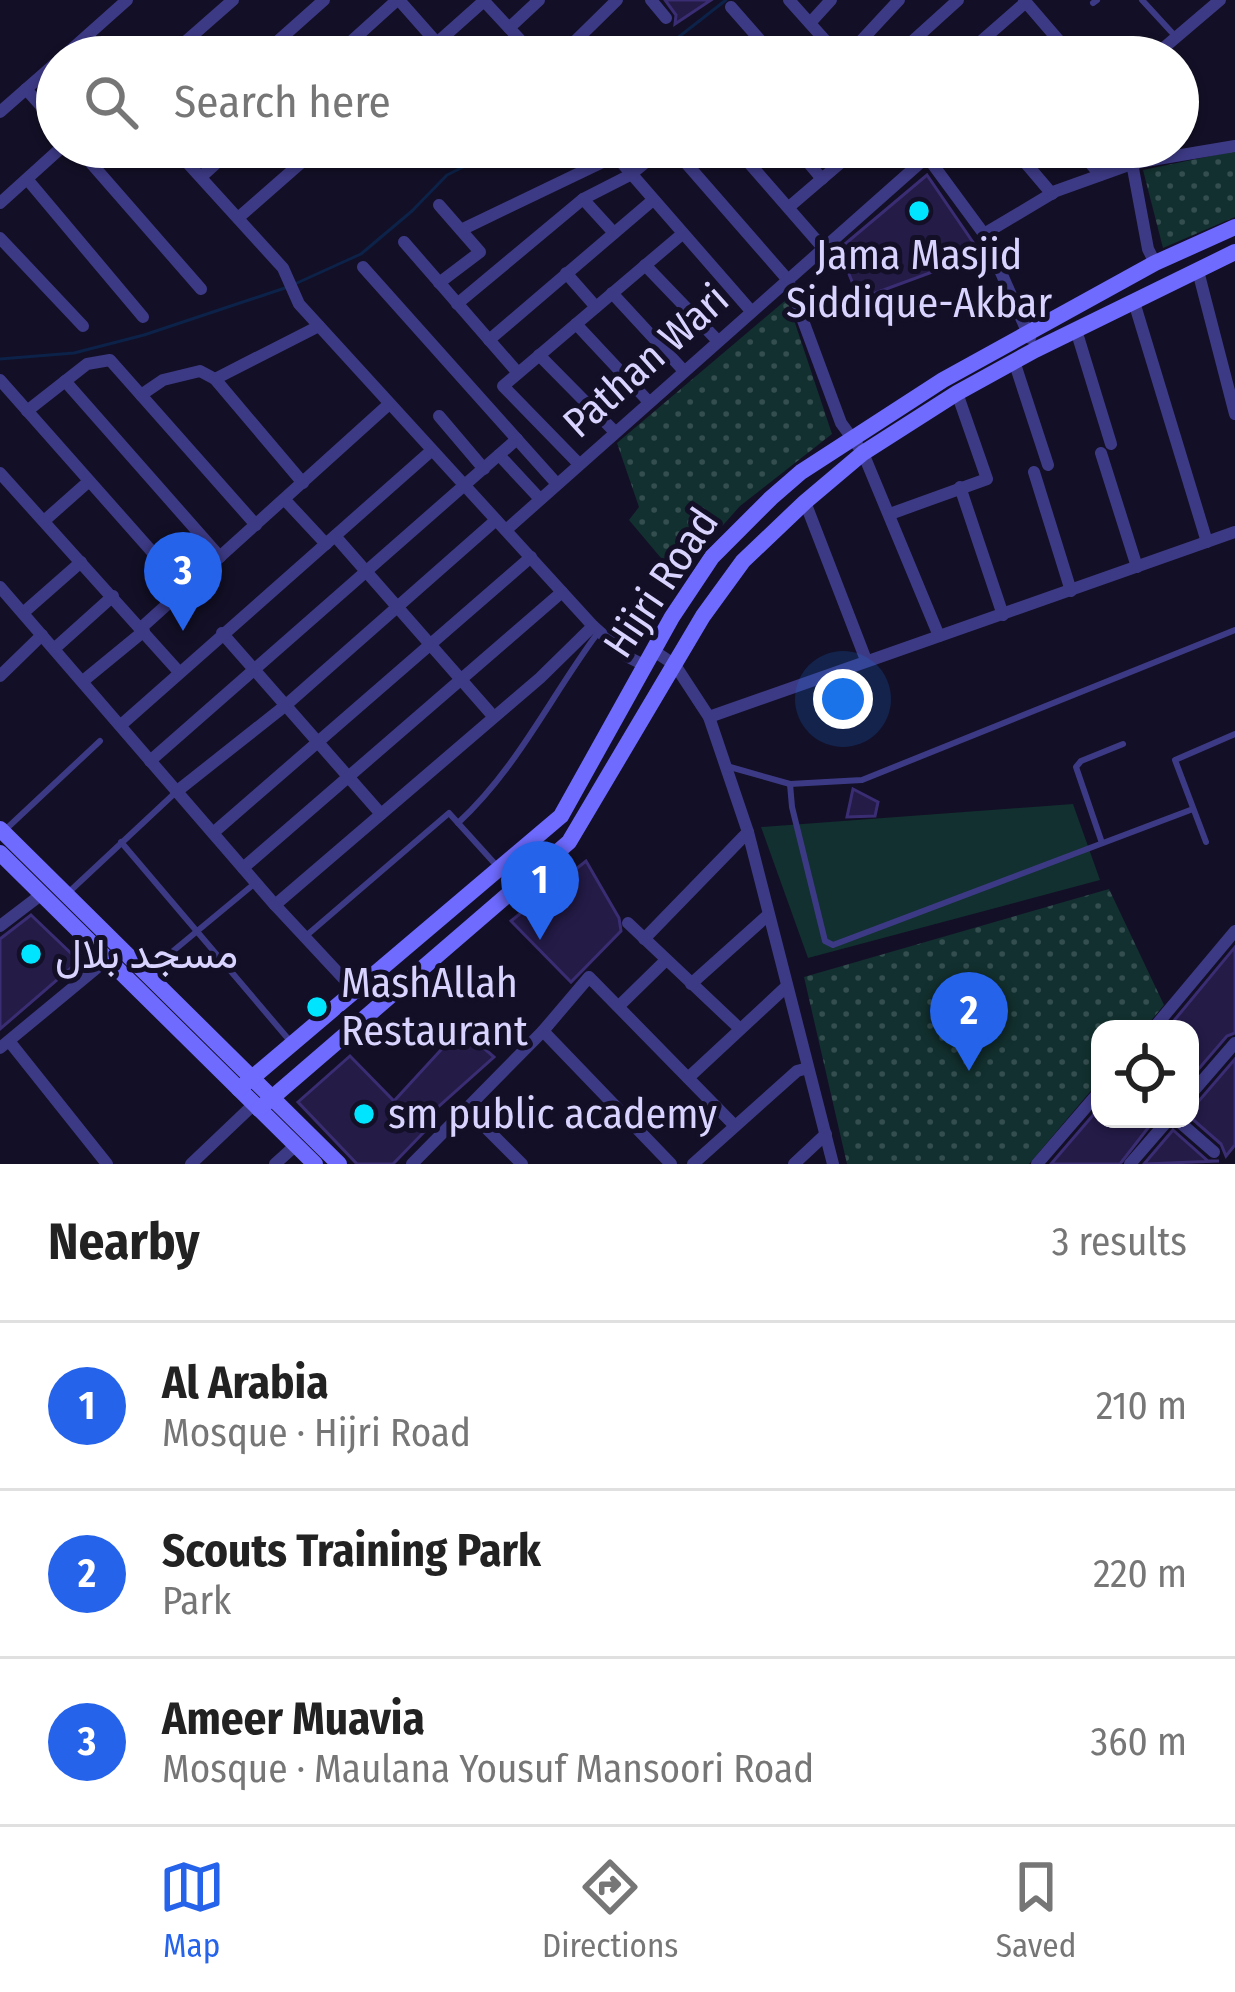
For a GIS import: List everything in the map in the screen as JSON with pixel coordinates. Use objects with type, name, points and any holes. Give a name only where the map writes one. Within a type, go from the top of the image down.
[{"type":"main road","name":"Hijri Road","points":[[261,1103],[569,842],[703,616],[742,561],[858,446],[1027,331],[1235,227]]},
{"type":"main road","name":"Hijri Road","points":[[246,1084],[561,816],[712,557],[801,472],[1235,252]]},
{"type":"main road","points":[[1155,263],[1177,281]]},
{"type":"main road","points":[[1154,292],[1155,263]]},
{"type":"main road","points":[[1,831],[66,895],[114,953],[146,974],[315,1164]]},
{"type":"main road","points":[[0,853],[114,953],[246,1084]]},
{"type":"main road","points":[[261,1103],[339,1164]]},
{"type":"street","points":[[88,36],[128,0]]},
{"type":"street","points":[[192,36],[232,0]]},
{"type":"street","points":[[284,36],[324,0]]},
{"type":"street","points":[[358,36],[398,0],[434,36]]},
{"type":"street","points":[[444,36],[484,0],[516,36]]},
{"type":"street","points":[[509,28],[539,0]]},
{"type":"street","points":[[580,36],[617,0]]},
{"type":"street","points":[[651,0],[666,18]]},
{"type":"street","points":[[790,0],[823,36]]},
{"type":"street","points":[[809,22],[832,0]]},
{"type":"street","points":[[864,36],[899,0]]},
{"type":"street","points":[[918,36],[958,0]]},
{"type":"street","points":[[1177,36],[1220,0]]},
{"type":"street","points":[[986,36],[1025,1],[1055,36]]},
{"type":"street","points":[[731,7],[757,36]]},
{"type":"street","points":[[0,112],[36,80]]},
{"type":"street","points":[[26,89],[36,100]]},
{"type":"street","points":[[1199,152],[1235,146]]},
{"type":"street","points":[[0,202],[39,168]]},
{"type":"street","points":[[95,168],[201,289]]},
{"type":"street","points":[[193,168],[283,268],[299,304],[562,592],[628,657],[675,665],[710,717],[748,832],[833,1164]]},
{"type":"street","points":[[201,177],[211,168]]},
{"type":"street","points":[[238,218],[295,168]]},
{"type":"street","points":[[461,230],[579,168]]},
{"type":"street","points":[[624,168],[751,311]]},
{"type":"street","points":[[457,304],[584,199],[640,168]]},
{"type":"street","points":[[687,168],[788,280],[841,423],[858,446],[890,514],[939,636]]},
{"type":"street","points":[[754,168],[824,249]]},
{"type":"street","points":[[813,168],[822,178]]},
{"type":"street","points":[[789,207],[834,168]]},
{"type":"street","name":"Pathan Wari","points":[[176,792],[286,705],[397,607],[540,499],[909,168]]},
{"type":"street","points":[[940,168],[985,234],[1035,350]]},
{"type":"street","points":[[1030,168],[1052,194]]},
{"type":"street","points":[[1094,168],[1100,175]]},
{"type":"street","points":[[985,234],[1052,194],[1120,168]]},
{"type":"street","points":[[1135,168],[1148,249],[1155,263]]},
{"type":"street","points":[[27,179],[143,317]]},
{"type":"street","points":[[584,199],[614,233]]},
{"type":"street","points":[[489,340],[653,200]]},
{"type":"street","points":[[439,205],[480,252],[439,283]]},
{"type":"street","points":[[579,464],[503,386],[681,235]]},
{"type":"street","points":[[0,238],[82,326]]},
{"type":"street","points":[[404,242],[518,374]]},
{"type":"street","points":[[646,265],[718,341]]},
{"type":"street","points":[[363,267],[557,484]]},
{"type":"street","points":[[1198,271],[1235,414]]},
{"type":"street","points":[[566,274],[596,307]]},
{"type":"street","points":[[612,293],[684,371]]},
{"type":"street","points":[[1134,302],[1207,542]]},
{"type":"street","points":[[576,324],[649,402]]},
{"type":"street","points":[[215,379],[319,326]]},
{"type":"street","points":[[1076,330],[1137,567]]},
{"type":"street","points":[[539,355],[615,432]]},
{"type":"street","points":[[27,411],[87,364],[110,360],[256,525]]},
{"type":"street","points":[[1015,362],[1048,465]]},
{"type":"street","points":[[141,395],[163,380],[200,370],[215,379],[303,483]]},
{"type":"street","points":[[0,380],[185,589]]},
{"type":"street","points":[[65,380],[220,557]]},
{"type":"street","points":[[890,514],[987,479],[957,393]]},
{"type":"street","points":[[82,681],[388,405]]},
{"type":"street","points":[[439,416],[484,469]]},
{"type":"street","points":[[150,761],[517,439]]},
{"type":"street","points":[[121,725],[431,451]]},
{"type":"street","points":[[499,455],[540,499]]},
{"type":"street","points":[[1034,472],[1071,591]]},
{"type":"street","points":[[0,473],[179,672]]},
{"type":"street","points":[[44,521],[88,482]]},
{"type":"street","points":[[960,488],[1003,615]]},
{"type":"street","points":[[284,500],[368,573],[493,716]]},
{"type":"street","points":[[805,502],[866,660]]},
{"type":"street","points":[[710,717],[1235,532]]},
{"type":"street","points":[[213,833],[530,557]]},
{"type":"street","points":[[23,614],[81,562]]},
{"type":"street","points":[[0,587],[356,992]]},
{"type":"street","points":[[243,868],[562,592]]},
{"type":"street","points":[[54,649],[113,596]]},
{"type":"street","points":[[275,905],[596,628]]},
{"type":"street","points":[[222,633],[381,814]]},
{"type":"street","points":[[0,676],[42,635]]},
{"type":"street","points":[[644,939],[748,832]]},
{"type":"street","points":[[0,926],[42,894]]},
{"type":"street","points":[[692,984],[768,915]]},
{"type":"street","points":[[628,923],[739,1028]]},
{"type":"street","points":[[1161,1020],[1235,931]]},
{"type":"street","points":[[107,1164],[5,1044],[114,953]]},
{"type":"street","points":[[619,1006],[665,960]]},
{"type":"street","points":[[412,1164],[543,1031],[589,977],[734,1125]]},
{"type":"street","points":[[688,1078],[787,986]]},
{"type":"street","points":[[543,1031],[671,1164]]},
{"type":"street","points":[[1199,1085],[1235,1043]]},
{"type":"street","points":[[693,1164],[796,1071],[808,1068]]},
{"type":"street","points":[[1037,1164],[1091,1101]]},
{"type":"street","points":[[191,1164],[261,1103]]},
{"type":"street","points":[[467,1109],[522,1164]]},
{"type":"street","points":[[1130,1164],[1164,1128]]},
{"type":"street","points":[[1184,1128],[1214,1152]]},
{"type":"street","points":[[794,1164],[826,1134]]},
{"type":"street","points":[[275,1164],[296,1145]]},
{"type":"lane","points":[[1142,0],[1175,36]]},
{"type":"lane","points":[[458,823],[493,790],[526,746],[596,628]]},
{"type":"lane","points":[[726,766],[790,784],[862,780],[1235,630]]},
{"type":"lane","points":[[1206,842],[1175,760],[1235,734]]},
{"type":"lane","points":[[1,831],[100,741]]},
{"type":"lane","points":[[1102,843],[1076,767],[1123,744]]},
{"type":"lane","points":[[790,784],[825,941],[830,944],[1193,808]]},
{"type":"lane","points":[[66,895],[176,792]]},
{"type":"lane","points":[[304,937],[449,813],[500,869]]},
{"type":"lane","points":[[121,842],[294,1046]]},
{"type":"lane","points":[[146,974],[256,882]]},
{"type":"green space","points":[[1235,151],[1235,217],[1163,248],[1143,170],[1199,168],[1199,158]]},
{"type":"green space","points":[[787,299],[832,434],[740,506],[677,577],[629,520],[639,507],[617,443]]},
{"type":"green space","points":[[1073,804],[1100,880],[808,958],[761,827]]},
{"type":"green space","points":[[1109,889],[1164,1005],[1152,1020],[1091,1020],[1091,1091],[1029,1164],[847,1164],[804,977]]},
{"type":"building","points":[[665,0],[711,0],[675,24],[676,15]]},
{"type":"building","name":"Jama Masjid Siddique-Akbar","points":[[927,175],[981,254],[859,299],[839,249]]},
{"type":"building","points":[[853,789],[878,802],[875,816],[847,817]]},
{"type":"building","points":[[586,861],[619,918],[621,931],[571,982],[511,921]]},
{"type":"building","points":[[31,915],[79,961],[0,1029],[0,939]]},
{"type":"building","points":[[1235,947],[1235,1033],[1199,1069],[1199,1020],[1174,1020]]},
{"type":"building","points":[[461,1028],[494,1057],[418,1125],[424,1132],[393,1164],[357,1164],[298,1102],[350,1056],[394,1101]]},
{"type":"building","points":[[1235,1059],[1235,1145],[1226,1156],[1221,1144],[1199,1125],[1199,1101]]},
{"type":"building","points":[[1091,1117],[1091,1128],[1148,1128],[1120,1164],[1051,1164]]},
{"type":"building","points":[[1173,1130],[1208,1161],[1219,1161],[1144,1164]]},
{"type":"waterway","points":[[680,36],[726,0]]},
{"type":"waterway","points":[[297,283],[361,254],[447,175],[461,168]]},
{"type":"waterway","points":[[0,359],[74,353],[288,287]]},
{"type":"place","name":"Jama Masjid Siddique-Akbar","points":[[919,211]]},
{"type":"place","name":"Ameer Muavia","points":[[183,631]]},
{"type":"place","name":"Al Arabia","points":[[540,940]]},
{"type":"place","name":"مسجد بلال","points":[[31,954]]},
{"type":"place","name":"MashAllah Restaurant","points":[[317,1007]]},
{"type":"place","name":"Scouts Training Park","points":[[969,1071]]},
{"type":"place","name":"sm public academy","points":[[364,1114]]}]
